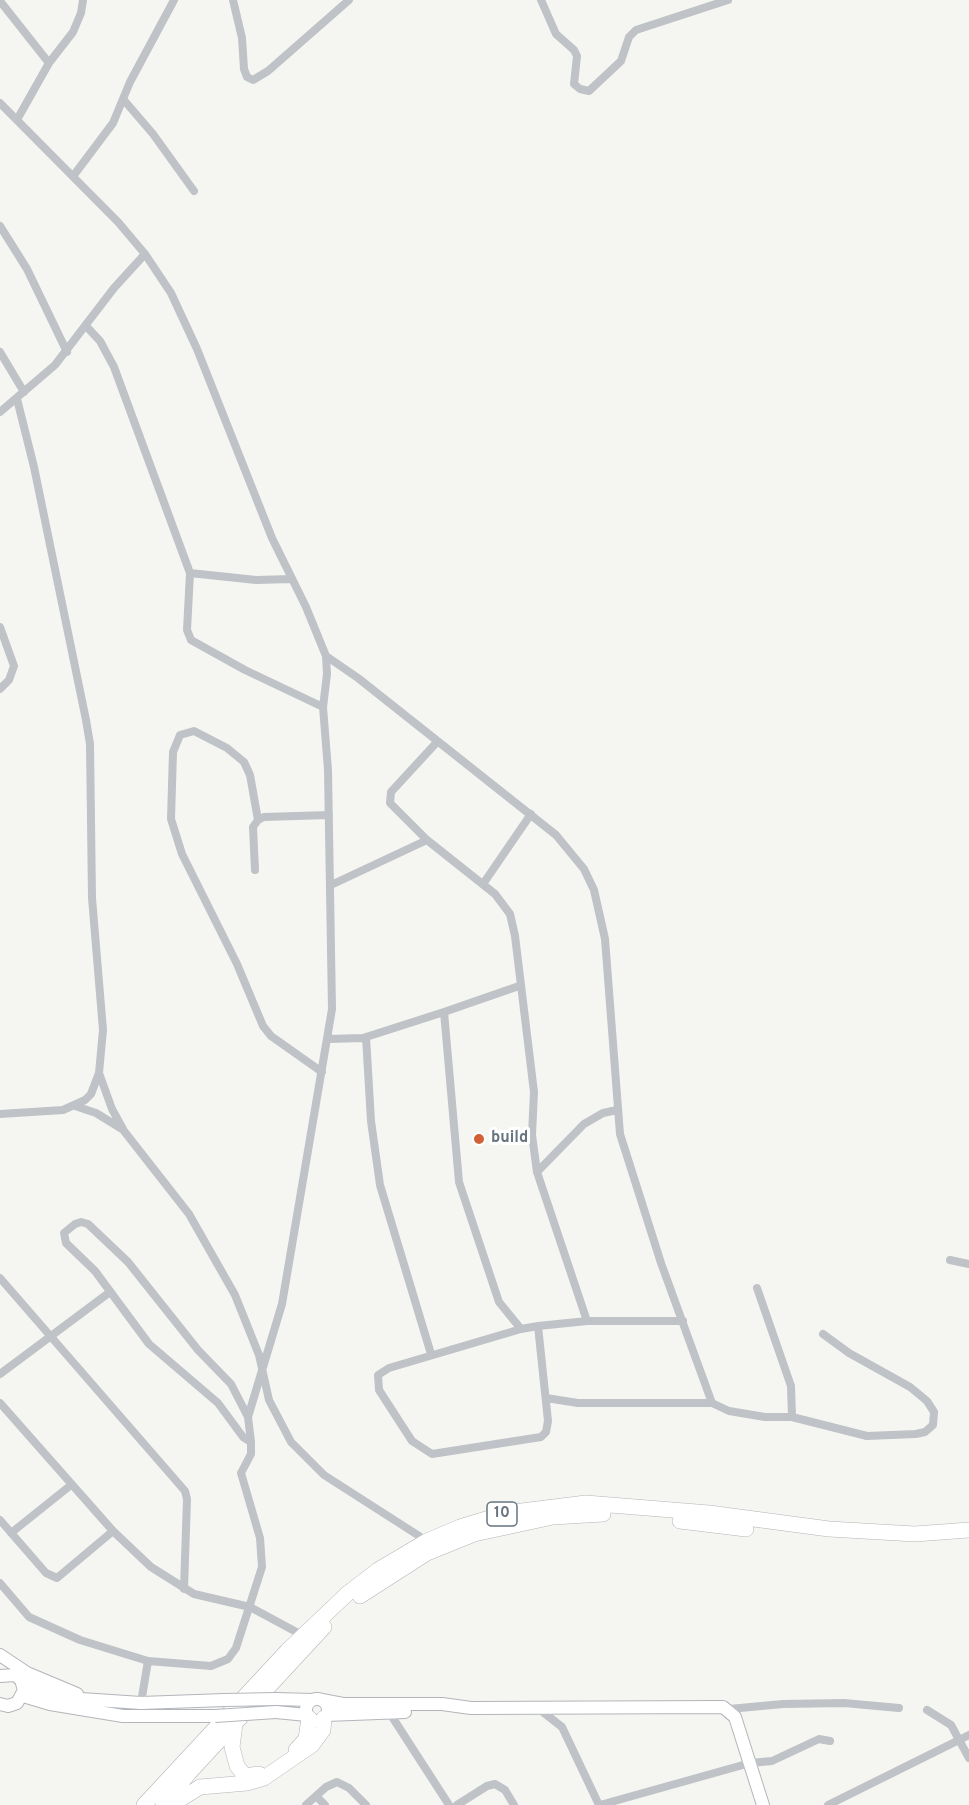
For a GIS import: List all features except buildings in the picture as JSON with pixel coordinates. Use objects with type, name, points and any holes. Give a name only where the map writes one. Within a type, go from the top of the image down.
[{"type":"highway","name":"10","points":[[144,1805],[302,1635],[378,1570],[427,1541],[459,1527],[506,1512],[586,1503],[709,1513],[829,1529],[915,1534],[969,1530]]},
{"type":"highway","name":"10","points":[[163,1805],[317,1634],[354,1600],[427,1553],[463,1538],[499,1527],[592,1513],[652,1517],[840,1540],[904,1543],[969,1541]]},
{"type":"highway","points":[[235,1724],[232,1747],[234,1758],[242,1774],[249,1777],[262,1772],[301,1747],[317,1716]]},
{"type":"highway","points":[[171,1805],[200,1787],[247,1784],[264,1778],[312,1745],[323,1730],[317,1716]]},
{"type":"street","points":[[18,118],[49,63],[73,32],[81,13],[82,0]]},
{"type":"street","points":[[74,175],[107,132],[174,0]]},
{"type":"street","points":[[233,0],[243,38],[244,72],[253,80],[268,71],[349,0]]},
{"type":"street","points":[[541,0],[556,34],[574,50],[577,56],[574,84],[580,89],[589,91],[621,61],[629,37],[636,30],[728,0]]},
{"type":"street","points":[[0,1],[49,63]]},
{"type":"street","points":[[123,99],[153,134],[194,191]]},
{"type":"street","points":[[0,103],[18,118],[74,175],[145,254],[171,293],[185,322],[272,538],[326,656],[327,674],[323,707],[333,984],[328,1039],[300,1187],[282,1304],[248,1417]]},
{"type":"street","points":[[0,226],[32,279],[67,352]]},
{"type":"street","points":[[0,412],[24,393],[67,352],[114,288],[145,254]]},
{"type":"street","points":[[86,326],[100,341],[111,359],[190,573],[187,630],[192,642],[323,707]]},
{"type":"street","points":[[0,352],[24,393]]},
{"type":"street","points":[[0,1114],[63,1110],[75,1106],[91,1094],[99,1073],[103,1030],[92,898],[90,744],[34,467],[17,399]]},
{"type":"street","points":[[190,573],[256,580],[291,579]]},
{"type":"street","points":[[0,627],[14,666],[9,681],[0,689]]},
{"type":"street","points":[[326,656],[358,678],[556,834],[574,854],[594,890],[605,939],[616,1110],[628,1160],[712,1403]]},
{"type":"street","points":[[258,820],[250,775],[244,762],[227,748],[194,731],[180,735],[173,752],[171,819],[182,854],[237,964],[263,1026],[271,1036],[322,1072]]},
{"type":"street","points":[[437,741],[390,796],[394,809],[427,840],[502,901],[510,914],[515,936],[519,986],[534,1092],[532,1136],[537,1172],[587,1321]]},
{"type":"street","points":[[255,870],[253,827],[258,820],[264,816],[328,814]]},
{"type":"street","points":[[483,884],[531,814]]},
{"type":"street","points":[[330,885],[427,840]]},
{"type":"street","points":[[328,1039],[366,1037],[519,986]]},
{"type":"street","points":[[444,1012],[459,1182],[499,1302],[521,1329]]},
{"type":"street","points":[[366,1037],[371,1121],[380,1185],[431,1354]]},
{"type":"street","points":[[99,1073],[124,1131],[172,1190],[220,1267],[248,1324],[268,1400],[278,1422],[306,1460],[324,1475],[427,1541]]},
{"type":"street","points":[[75,1106],[96,1113],[124,1131]]},
{"type":"street","points":[[537,1172],[584,1124],[603,1113],[616,1110]]},
{"type":"street","points":[[0,1583],[23,1613],[35,1621],[90,1643],[148,1661],[211,1666],[232,1655],[236,1648],[263,1561],[260,1538],[241,1473],[251,1454],[251,1442],[248,1417],[231,1384],[198,1350],[129,1262],[88,1224],[81,1222],[75,1224],[64,1233],[64,1240],[95,1271],[149,1344],[218,1403],[243,1437],[251,1442]]},
{"type":"street","points":[[950,1260],[969,1264]]},
{"type":"street","points":[[0,1278],[185,1491],[187,1502],[184,1589]]},
{"type":"street","points":[[757,1288],[791,1386],[792,1417]]},
{"type":"street","points":[[0,1374],[50,1334],[110,1292]]},
{"type":"street","points":[[538,1326],[548,1427],[541,1437],[449,1453],[426,1452],[404,1430],[382,1395],[377,1380],[382,1371],[431,1354],[521,1329],[538,1326],[587,1321],[683,1321]]},
{"type":"street","points":[[546,1398],[578,1403],[712,1403],[729,1411],[765,1417],[792,1417],[867,1436],[916,1434],[925,1432],[933,1425],[935,1416],[932,1407],[910,1387],[849,1353],[823,1334]]},
{"type":"street","points":[[0,1403],[113,1531],[151,1567],[184,1589],[250,1607],[302,1635]]},
{"type":"street","points":[[11,1533],[71,1485]]},
{"type":"street","points":[[0,1521],[46,1573],[57,1578],[113,1531]]},
{"type":"street","points":[[0,1655],[27,1673],[92,1700]]},
{"type":"street","points":[[141,1703],[148,1661]]},
{"type":"street","points":[[0,1665],[11,1677],[22,1696],[36,1701],[123,1716],[215,1716],[276,1712],[317,1716],[453,1711],[463,1708]]},
{"type":"street","points":[[11,1677],[32,1688],[51,1694],[92,1700],[141,1703],[276,1699],[317,1700],[342,1704],[442,1704],[463,1708],[719,1706],[729,1709],[783,1704],[834,1703],[899,1708]]},
{"type":"street","points":[[0,1704],[13,1705],[22,1696]]},
{"type":"street","points":[[317,1700],[327,1708],[317,1716]]},
{"type":"street","points":[[317,1700],[306,1708],[317,1716]]},
{"type":"street","points":[[539,1709],[561,1727],[600,1805],[750,1763],[772,1761],[819,1739],[830,1741]]},
{"type":"street","points":[[729,1709],[735,1717],[763,1805]]},
{"type":"street","points":[[927,1710],[965,1737],[969,1758]]},
{"type":"street","points":[[389,1712],[449,1805]]},
{"type":"street","points":[[828,1805],[965,1737]]},
{"type":"street","points":[[306,1805],[337,1782],[349,1788],[366,1805]]},
{"type":"street","points":[[457,1805],[487,1786],[495,1784],[505,1790],[514,1805]]},
{"type":"street","points":[[316,1796],[325,1805]]},
{"type":"place","name":"build","points":[[479,1139]]}]
